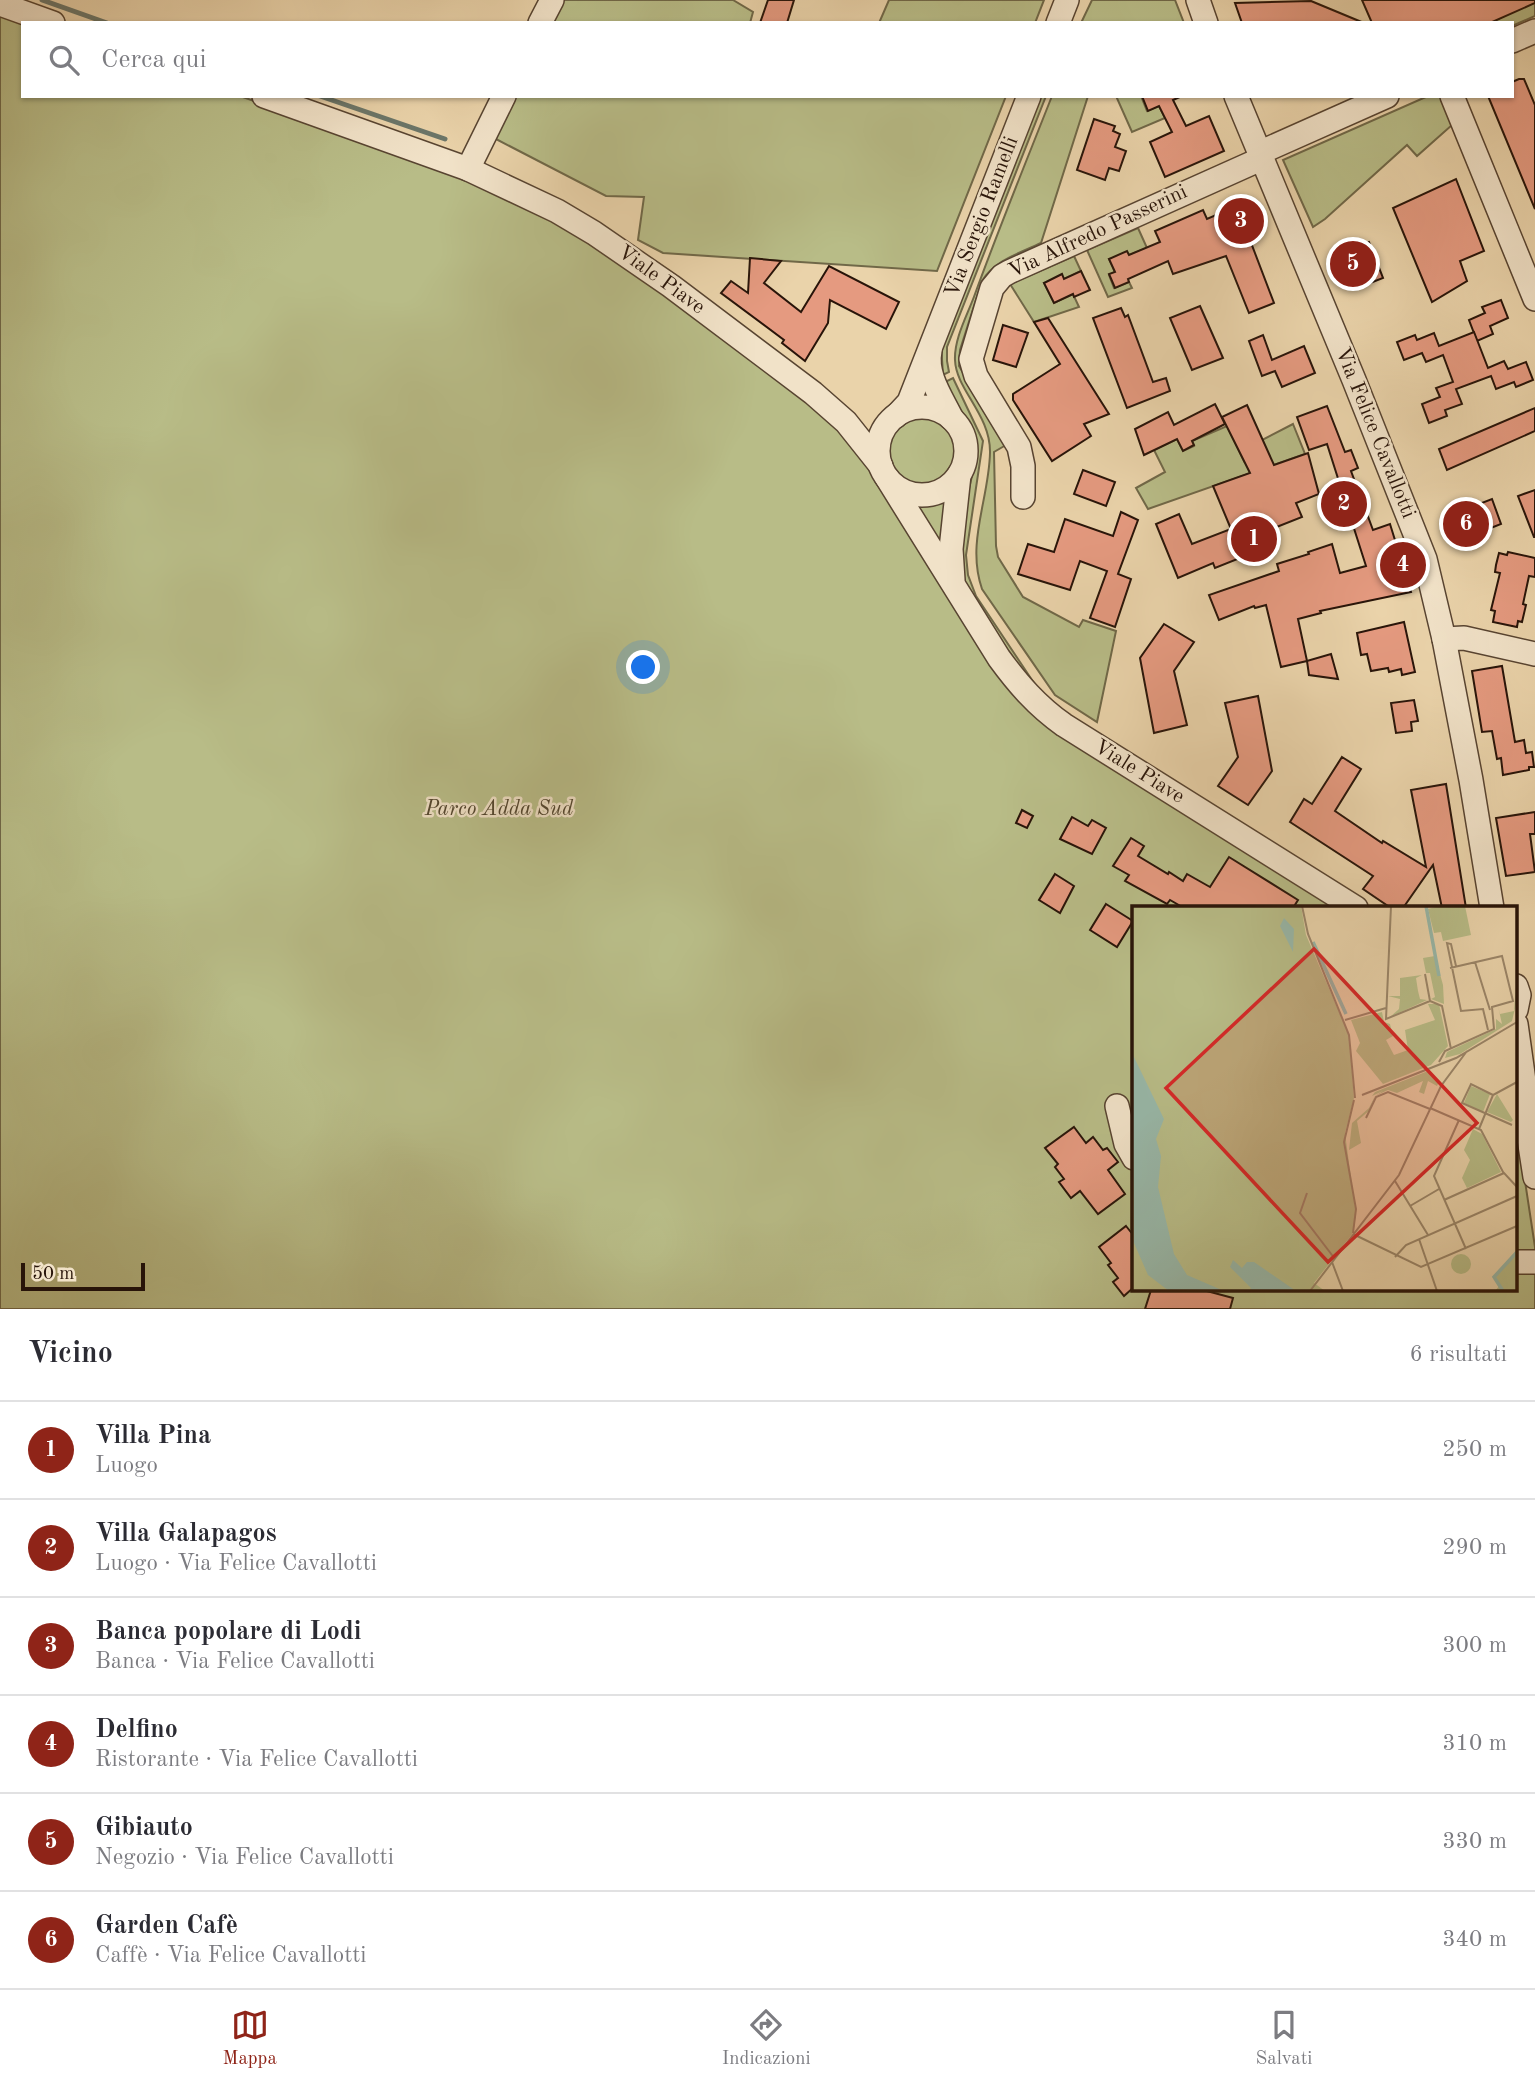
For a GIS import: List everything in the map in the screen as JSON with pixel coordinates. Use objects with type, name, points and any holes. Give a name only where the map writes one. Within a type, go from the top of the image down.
[{"type":"street","points":[[541,21],[552,0]]},
{"type":"street","points":[[0,4],[47,21]]},
{"type":"street","points":[[1514,40],[1535,31]]},
{"type":"street","name":"Viale Piave","points":[[270,98],[468,169],[557,211],[594,233],[671,286],[795,379],[838,415],[897,488],[924,495],[938,492],[950,485],[959,475]]},
{"type":"street","points":[[468,169],[503,98]]},
{"type":"street","name":"Via Sergio Ramelli","points":[[893,418],[909,402],[1028,98]]},
{"type":"street","name":"Via Felice Cavallotti","points":[[1237,98],[1311,275],[1428,569],[1469,769],[1492,906]]},
{"type":"street","name":"Via Alfredo Passerini","points":[[1023,496],[1023,466],[1019,447],[976,376],[971,359],[996,281],[1009,272],[1383,98]]},
{"type":"street","points":[[1453,98],[1535,299]]},
{"type":"street","name":"Via Sergio Ramelli","points":[[934,338],[929,355],[929,370],[952,419]]},
{"type":"street","name":"Viale Piave","points":[[838,415],[864,424],[893,418],[910,409],[925,407],[940,411],[952,419],[961,431],[966,446],[965,461],[959,475],[950,561],[953,582],[960,596]]},
{"type":"street","points":[[884,472],[879,442],[893,418]]},
{"type":"street","name":"Viale Piave","points":[[884,472],[1012,676],[1042,709],[1353,906]]},
{"type":"street","points":[[1444,639],[1465,638],[1535,654]]},
{"type":"street","points":[[1518,1035],[1535,1177]]},
{"type":"street","points":[[1117,1106],[1126,1144],[1132,1154]]},
{"type":"street","points":[[1518,1110],[1528,1132]]},
{"type":"green space","points":[[562,0],[733,0],[753,12],[751,21],[552,21]]},
{"type":"green space","points":[[889,0],[1044,0],[1036,21],[880,21]]},
{"type":"green space","points":[[1092,0],[1175,0],[1183,21],[1082,21]]},
{"type":"green space","points":[[1535,0],[1535,16],[1514,25],[1514,21],[1494,21]]},
{"type":"green space","name":"Parco Adda Sud","points":[[0,12],[21,22],[21,98],[246,98],[461,174],[555,216],[661,286],[851,438],[997,665],[1333,906],[1132,906],[1132,1292],[1518,1292],[1518,1135],[1535,1247],[1535,1309],[0,1309]]},
{"type":"green space","points":[[514,98],[1005,98],[937,271],[663,253],[638,240],[644,197],[606,196],[494,138]]},
{"type":"green space","points":[[1036,98],[1045,98],[947,347],[949,372],[943,375],[941,343]]},
{"type":"green space","points":[[1051,98],[1087,98],[1041,243],[1001,262],[982,281],[960,350],[959,366],[1006,445],[994,452],[998,557],[1023,597],[1079,627],[1083,620],[1116,631],[1097,722],[1055,695],[982,589],[978,572],[977,538],[989,470],[989,439],[980,415],[961,382],[955,352],[962,326]]},
{"type":"green space","points":[[1117,98],[1142,98],[1147,111],[1159,106],[1165,118],[1132,132]]},
{"type":"green space","points":[[1423,98],[1442,98],[1452,125],[1417,156],[1407,145],[1313,227],[1283,160]]},
{"type":"green space","points":[[1138,228],[1147,248],[1109,259],[1115,272],[1109,275],[1114,288],[1129,282],[1132,288],[1108,297],[1087,250]]},
{"type":"green space","points":[[1074,256],[1081,271],[1064,279],[1044,283],[1054,303],[1073,294],[1079,307],[1034,322],[1010,284]]},
{"type":"green space","points":[[953,378],[983,441],[966,555],[968,575],[976,596],[1038,689],[1020,675],[966,590],[960,558],[976,458],[973,433],[951,398],[945,382]]},
{"type":"green space","points":[[922,415],[942,421],[952,431],[958,451],[952,471],[942,481],[922,487],[902,481],[892,471],[886,451],[892,431],[902,421]]},
{"type":"green space","points":[[1293,424],[1305,454],[1148,509],[1136,488],[1165,472],[1154,450],[1177,439],[1183,451],[1194,446],[1192,441],[1227,426],[1244,461],[1262,440]]},
{"type":"green space","points":[[954,488],[948,563],[904,497],[930,499]]},
{"type":"building","points":[[768,0],[794,0],[788,21],[761,21]]},
{"type":"building","points":[[1362,0],[1535,0],[1535,3],[1494,21],[1371,21]]},
{"type":"building","points":[[1311,1],[1359,21],[1241,21],[1235,3]]},
{"type":"building","points":[[1524,79],[1535,105],[1535,209],[1489,98],[1514,98],[1514,81]]},
{"type":"building","points":[[1143,98],[1178,98],[1173,100],[1186,126],[1209,116],[1224,151],[1165,177],[1150,142],[1172,132],[1159,106],[1148,111]]},
{"type":"building","points":[[1094,119],[1115,126],[1113,131],[1120,134],[1115,147],[1126,151],[1119,171],[1109,168],[1105,180],[1077,170]]},
{"type":"building","points":[[1456,179],[1484,251],[1460,261],[1467,281],[1432,302],[1393,208]]},
{"type":"building","points":[[1237,206],[1274,303],[1249,313],[1226,256],[1173,274],[1168,261],[1128,279],[1129,282],[1115,288],[1109,274],[1115,272],[1109,259],[1127,251],[1129,255],[1160,242],[1155,231],[1203,210],[1207,219]]},
{"type":"building","points":[[1369,242],[1383,278],[1355,289],[1341,253]]},
{"type":"building","points":[[750,258],[781,261],[764,283],[801,312],[829,266],[899,302],[886,329],[830,300],[828,323],[805,361],[782,343],[784,340],[721,293],[731,281],[748,293]]},
{"type":"building","points":[[1081,271],[1090,290],[1054,303],[1044,283],[1062,274],[1064,279]]},
{"type":"building","points":[[1501,300],[1508,318],[1490,326],[1493,334],[1477,341],[1469,320],[1485,313],[1482,307]]},
{"type":"building","points":[[1200,306],[1223,358],[1192,370],[1170,318]]},
{"type":"building","points":[[1121,308],[1125,317],[1128,315],[1153,382],[1166,378],[1170,391],[1127,408],[1093,318]]},
{"type":"building","points":[[1048,318],[1109,414],[1084,424],[1091,436],[1052,461],[1013,400],[1013,394],[1060,364],[1034,322]]},
{"type":"building","points":[[1003,325],[1028,333],[1016,367],[993,360]]},
{"type":"building","points":[[1474,332],[1488,368],[1504,361],[1508,369],[1526,362],[1533,380],[1516,387],[1514,382],[1496,389],[1491,376],[1456,389],[1462,404],[1445,410],[1447,416],[1429,423],[1422,404],[1440,397],[1436,388],[1453,382],[1443,355],[1426,362],[1422,353],[1404,360],[1397,342],[1415,335],[1417,340],[1434,333],[1439,346]]},
{"type":"building","points":[[1263,335],[1272,360],[1304,346],[1315,373],[1282,387],[1275,371],[1262,376],[1249,341]]},
{"type":"building","points":[[1215,404],[1225,424],[1192,441],[1194,445],[1183,451],[1177,439],[1144,455],[1135,429],[1168,412],[1174,425]]},
{"type":"building","points":[[1247,405],[1274,465],[1308,453],[1319,494],[1296,503],[1302,517],[1264,532],[1270,546],[1215,568],[1213,563],[1178,578],[1156,524],[1179,514],[1192,544],[1231,529],[1213,486],[1250,473],[1222,417]]},
{"type":"building","points":[[1327,406],[1345,452],[1351,450],[1358,468],[1351,471],[1373,530],[1390,524],[1411,592],[1320,611],[1321,613],[1298,619],[1307,661],[1281,667],[1266,605],[1254,606],[1219,620],[1209,595],[1279,571],[1277,564],[1332,544],[1340,573],[1366,566],[1327,444],[1309,450],[1297,417]]},
{"type":"building","points":[[1535,408],[1535,431],[1447,470],[1439,449]]},
{"type":"building","points":[[1083,470],[1115,482],[1106,506],[1074,494]]},
{"type":"building","points":[[1535,490],[1535,537],[1534,537],[1518,496]]},
{"type":"building","points":[[1492,499],[1501,524],[1471,536],[1461,511]]},
{"type":"building","points":[[1121,512],[1138,520],[1118,574],[1131,579],[1115,627],[1090,618],[1107,571],[1080,561],[1070,590],[1018,574],[1028,544],[1054,552],[1065,519],[1113,536]]},
{"type":"building","points":[[1508,552],[1535,558],[1535,577],[1529,576],[1522,622],[1518,621],[1517,627],[1493,622],[1495,611],[1491,610],[1500,573],[1495,572],[1499,553],[1507,555]]},
{"type":"building","points":[[1404,622],[1415,672],[1402,675],[1401,669],[1389,672],[1388,668],[1371,671],[1367,654],[1361,655],[1357,633]]},
{"type":"building","points":[[1164,624],[1194,642],[1174,671],[1187,725],[1154,733],[1140,658]]},
{"type":"building","points":[[1331,654],[1338,679],[1309,675],[1307,661]]},
{"type":"building","points":[[1502,666],[1515,742],[1524,740],[1526,753],[1532,752],[1534,767],[1503,775],[1501,758],[1497,759],[1492,731],[1482,732],[1472,671]]},
{"type":"building","points":[[1258,696],[1272,771],[1248,805],[1218,786],[1238,757],[1225,703]]},
{"type":"building","points":[[1414,700],[1418,721],[1411,722],[1412,731],[1396,733],[1391,703]]},
{"type":"building","points":[[1342,757],[1361,769],[1335,811],[1382,843],[1383,841],[1426,867],[1411,790],[1446,784],[1466,906],[1442,906],[1433,865],[1404,906],[1388,906],[1363,889],[1373,876],[1290,822],[1304,799],[1312,804]]},
{"type":"building","points":[[1022,810],[1033,816],[1027,828],[1016,823]]},
{"type":"building","points":[[1535,812],[1535,834],[1530,834],[1535,872],[1506,876],[1496,818]]},
{"type":"building","points":[[1072,817],[1088,826],[1092,820],[1106,828],[1092,854],[1060,839]]},
{"type":"building","points":[[1131,838],[1144,846],[1138,856],[1183,881],[1187,874],[1210,887],[1229,857],[1298,900],[1294,906],[1180,906],[1170,900],[1167,904],[1125,881],[1129,875],[1113,866]]},
{"type":"building","points":[[1055,874],[1074,886],[1060,913],[1039,900]]},
{"type":"building","points":[[1106,904],[1132,920],[1117,947],[1090,930]]},
{"type":"building","points":[[1074,1127],[1086,1143],[1093,1137],[1103,1150],[1107,1148],[1118,1162],[1108,1170],[1125,1194],[1098,1214],[1080,1191],[1071,1198],[1059,1182],[1064,1179],[1055,1167],[1058,1164],[1045,1148]]},
{"type":"building","points":[[1126,1226],[1132,1234],[1132,1289],[1124,1296],[1113,1282],[1118,1278],[1099,1247]]},
{"type":"building","points":[[1150,1292],[1210,1292],[1233,1298],[1230,1309],[1145,1309]]},
{"type":"waterway","points":[[42,0],[101,21]]},
{"type":"waterway","points":[[326,98],[445,139]]},
{"type":"place","name":"Banca popolare di Lodi","points":[[1241,221]]},
{"type":"place","name":"Gibiauto","points":[[1353,264]]},
{"type":"place","name":"Villa Galapagos","points":[[1344,504]]},
{"type":"place","name":"Garden Cafè","points":[[1466,524]]},
{"type":"place","name":"Villa Pina","points":[[1254,539]]},
{"type":"place","name":"Delfino","points":[[1403,565]]}]
